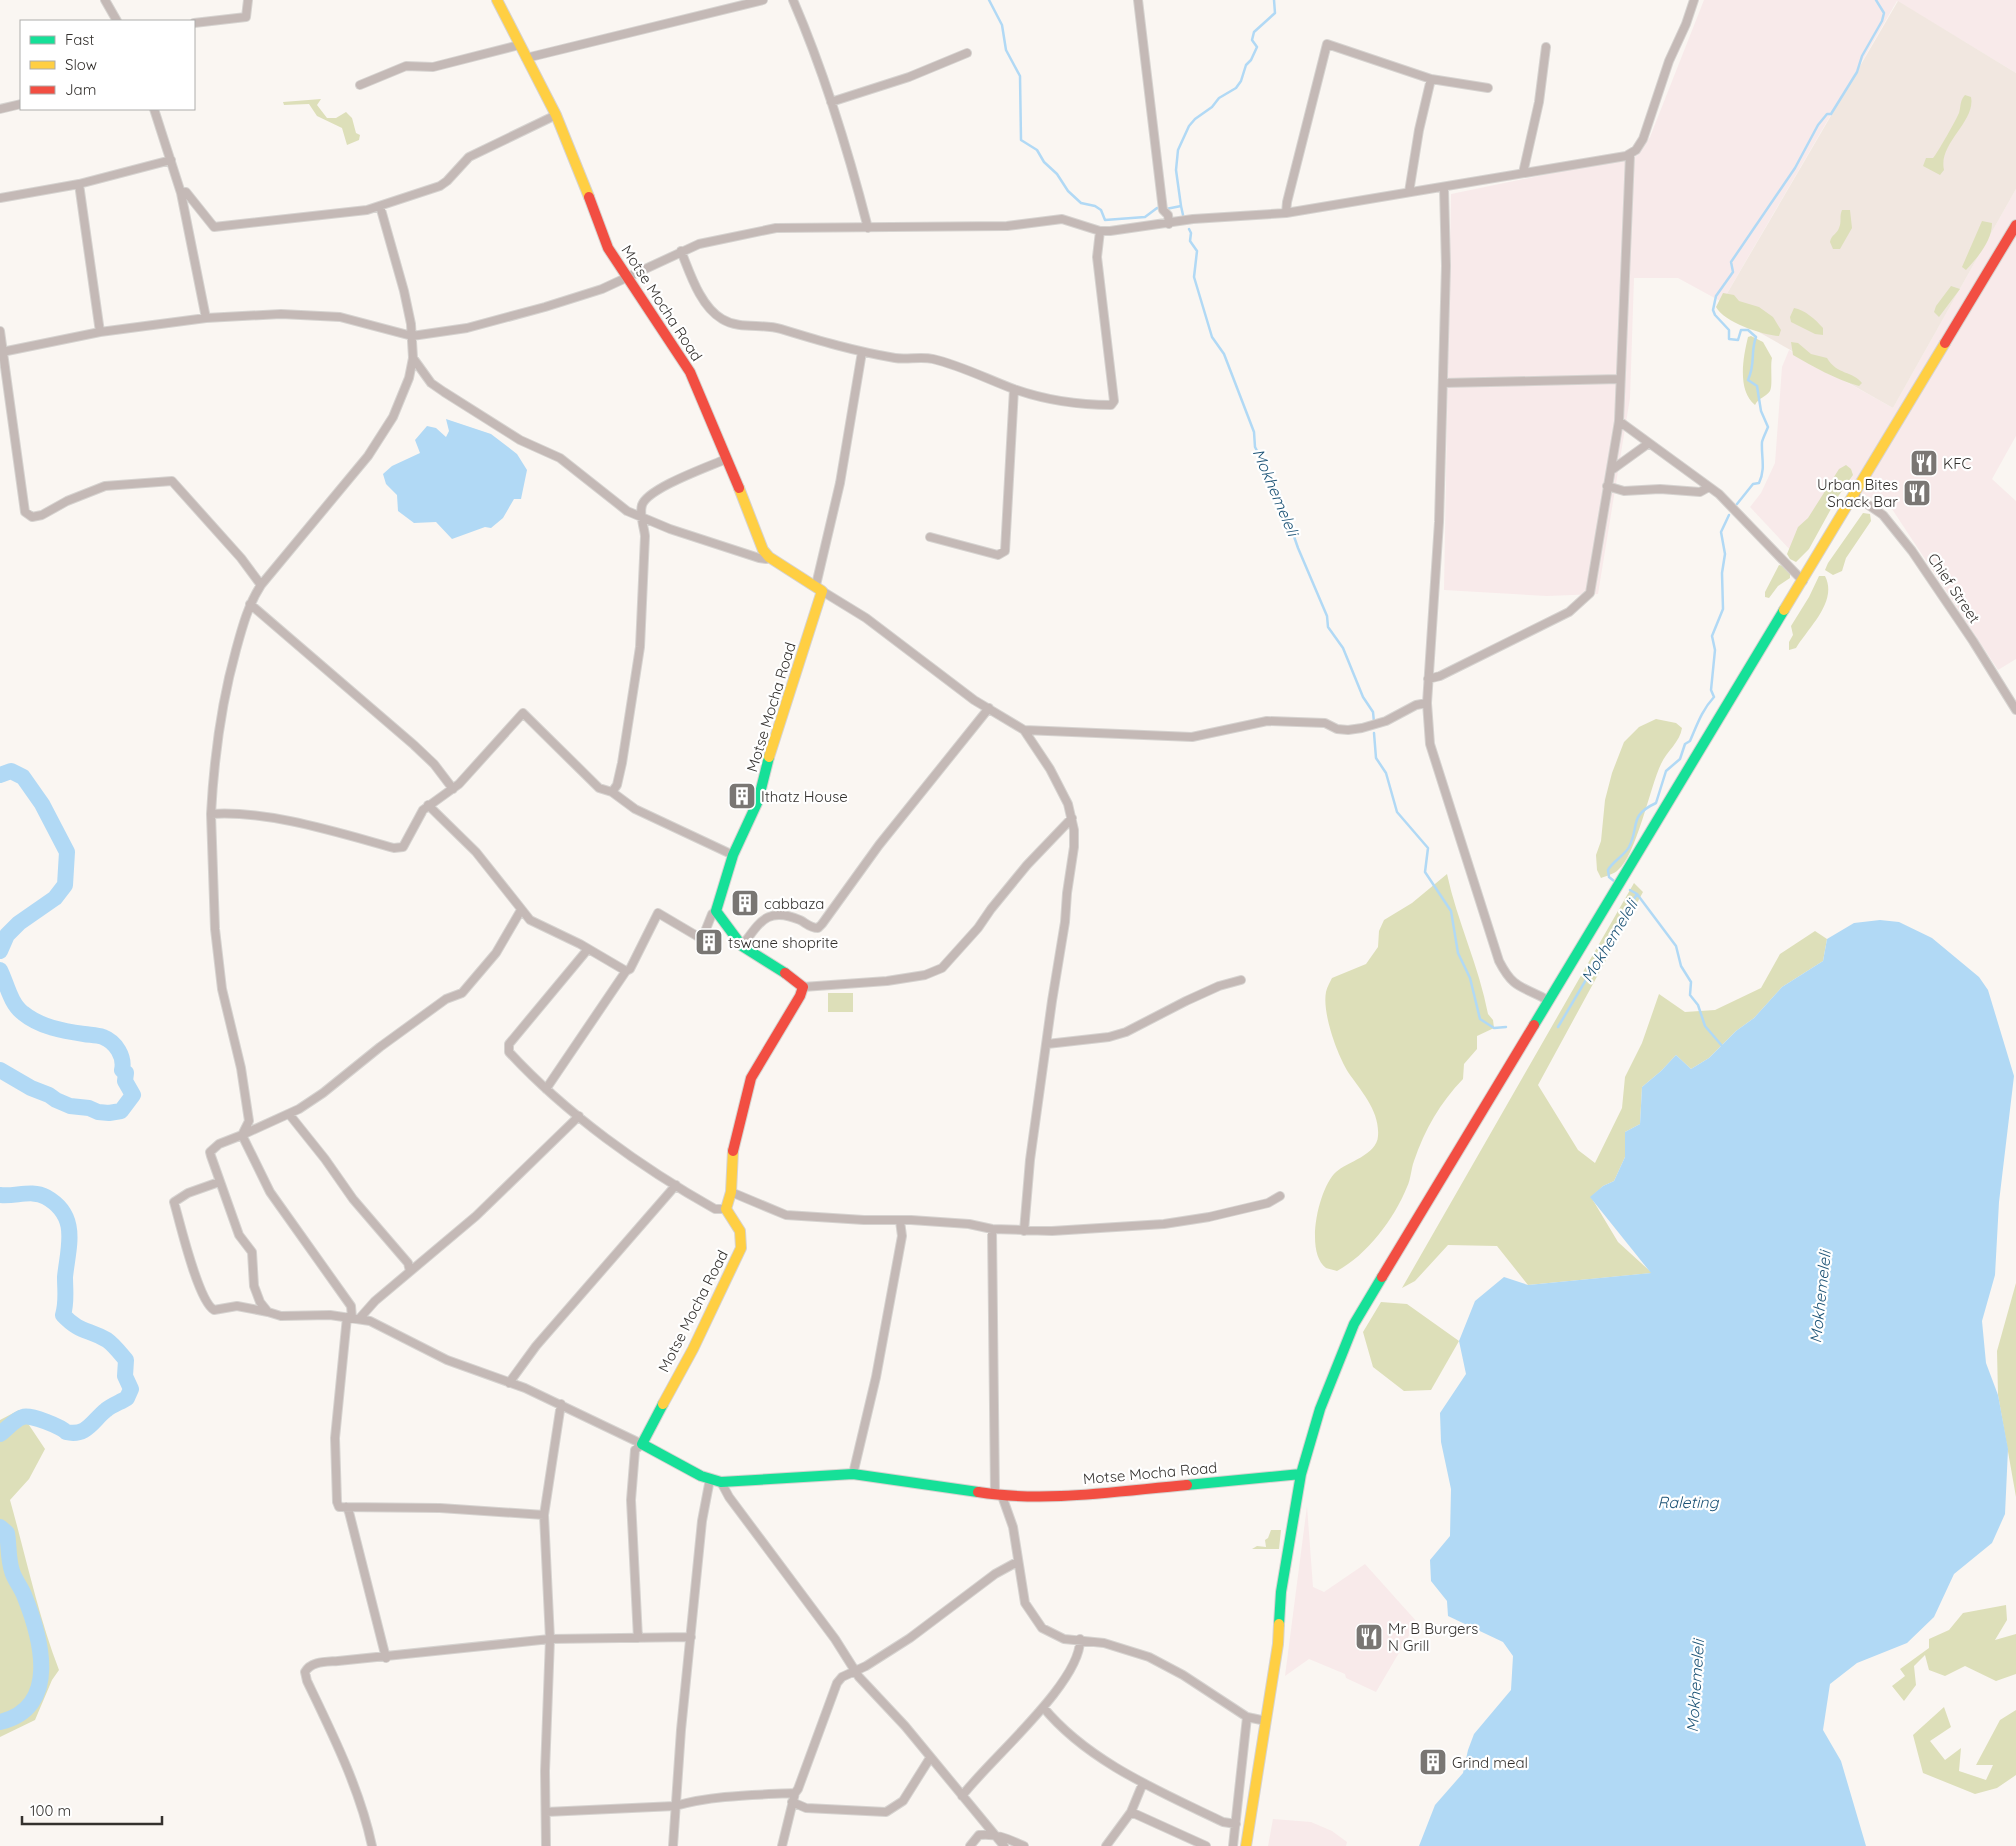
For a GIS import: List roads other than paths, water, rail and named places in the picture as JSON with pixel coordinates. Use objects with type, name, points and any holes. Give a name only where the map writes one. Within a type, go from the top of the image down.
[{"type":"street","points":[[105,0],[115,20]]},
{"type":"street","points":[[195,23],[246,17],[249,10],[248,0]]},
{"type":"street","name":"Motse Mocha Road","points":[[497,0],[556,115],[584,180],[596,220],[608,248],[690,372],[712,420],[758,539],[769,557],[819,588],[819,606],[771,750],[758,801],[733,855],[716,911]]},
{"type":"street","points":[[526,58],[763,0]]},
{"type":"street","points":[[793,0],[816,54],[832,102],[847,149],[868,228]]},
{"type":"street","points":[[1138,0],[1163,210],[1168,215],[1169,224]]},
{"type":"street","points":[[2,352],[100,332],[206,318],[289,314],[327,315],[354,320],[412,336],[440,333],[506,318],[602,289],[681,251],[707,242],[776,228],[1007,226],[1062,219],[1100,232],[1169,224],[1193,219],[1286,213],[1409,192],[1444,188],[1630,155],[1636,150],[1643,139],[1669,61],[1686,24],[1694,0]]},
{"type":"street","points":[[1286,213],[1287,202],[1327,44],[1431,79],[1488,88]]},
{"type":"street","points":[[360,85],[406,66],[433,67],[519,45]]},
{"type":"street","points":[[1522,173],[1539,102],[1546,47]]},
{"type":"street","points":[[832,102],[909,77],[967,53]]},
{"type":"street","points":[[1409,192],[1419,130],[1431,79]]},
{"type":"street","points":[[0,109],[20,104]]},
{"type":"street","points":[[154,110],[172,160],[181,194],[206,318]]},
{"type":"street","points":[[181,194],[186,192],[214,227],[346,213],[380,206],[440,186],[469,157],[556,115]]},
{"type":"street","points":[[1428,679],[1440,676],[1569,612],[1590,593],[1595,573],[1607,486],[1613,469],[1619,422],[1630,155]]},
{"type":"street","points":[[0,198],[79,184],[172,160]]},
{"type":"street","points":[[79,184],[100,332]]},
{"type":"street","points":[[1444,188],[1446,266],[1437,574],[1429,643],[1427,703],[1430,744],[1500,962],[1508,979],[1520,988],[1539,995],[1548,1001]]},
{"type":"street","points":[[242,1135],[249,1122],[241,1068],[222,989],[215,929],[211,814],[214,754],[224,692],[250,604],[261,585],[368,456],[393,417],[408,378],[413,358],[412,336],[404,291],[380,206]]},
{"type":"street","points":[[1246,1846],[1278,1644],[1281,1592],[1301,1474],[1320,1409],[1354,1324],[2016,225]]},
{"type":"street","points":[[681,251],[694,283],[711,309],[721,318],[733,324],[768,325],[820,342],[862,352],[900,358],[931,358],[1014,389],[1063,403],[1113,403],[1097,257],[1100,232]]},
{"type":"street","points":[[0,331],[25,512],[32,517],[42,515],[67,501],[105,486],[172,481],[241,558],[261,585]]},
{"type":"street","points":[[862,352],[840,483],[819,588],[866,618],[899,645],[974,700],[1024,730],[1061,788],[1072,818],[1074,847],[1065,922],[1052,1000],[1030,1160],[1024,1231]]},
{"type":"street","points":[[413,358],[431,383],[520,440],[560,458],[627,511],[642,518],[759,558],[766,559],[769,557]]},
{"type":"street","points":[[1443,383],[1620,379]]},
{"type":"street","points":[[930,537],[998,555],[1005,551],[1014,389]]},
{"type":"street","points":[[1619,422],[1709,487],[1803,580]]},
{"type":"street","points":[[1613,469],[1649,443]]},
{"type":"street","points":[[612,792],[617,784],[622,763],[640,647],[645,536],[642,505],[653,493],[726,459]]},
{"type":"street","points":[[1607,486],[1624,492],[1660,489],[1700,492],[1709,487]]},
{"type":"street","name":"Chief Street","points":[[1854,495],[1882,515],[1912,551],[1973,641],[2016,710]]},
{"type":"street","points":[[250,604],[414,745],[434,764],[453,789]]},
{"type":"street","points":[[1024,730],[1192,737],[1267,721],[1325,723],[1337,729],[1348,730],[1386,721],[1416,705],[1427,703]]},
{"type":"street","points":[[742,946],[759,924],[769,915],[787,916],[812,928],[818,928],[879,845],[989,708]]},
{"type":"street","points":[[211,814],[257,817],[304,824],[399,848],[406,843],[418,818],[428,805],[453,789],[523,713],[599,788],[612,792],[635,809],[733,855]]},
{"type":"street","points":[[428,805],[476,852],[521,910],[538,925],[588,948],[626,971]]},
{"type":"street","points":[[802,987],[887,981],[925,975],[942,968],[978,928],[990,909],[1027,866],[1072,818]]},
{"type":"street","points":[[268,1312],[260,1302],[254,1286],[252,1252],[239,1235],[210,1152],[219,1144],[289,1114],[323,1093],[380,1047],[446,999],[462,993],[496,953],[521,910]]},
{"type":"street","points":[[546,1089],[626,971],[630,969],[658,913],[702,939],[712,914],[716,911],[742,946],[796,980],[802,987]]},
{"type":"street","points":[[588,948],[507,1048],[546,1089],[579,1116],[634,1157],[714,1209],[726,1209],[731,1192],[732,1159],[751,1078],[800,996],[802,987]]},
{"type":"street","points":[[1047,1044],[1109,1037],[1126,1032],[1219,986],[1241,980]]},
{"type":"street","points":[[289,1114],[325,1159],[352,1199],[408,1263],[410,1271]]},
{"type":"street","points":[[353,1318],[442,1247],[579,1116]]},
{"type":"street","points":[[242,1135],[270,1192],[321,1266],[352,1306],[353,1318],[335,1438],[337,1502],[340,1507],[440,1508],[544,1515]]},
{"type":"street","points":[[219,1182],[194,1190],[174,1202],[186,1246],[205,1302],[214,1310],[238,1306],[281,1316],[330,1315],[370,1321],[447,1360],[561,1404],[642,1444],[634,1450],[631,1472],[638,1638]]},
{"type":"street","points":[[509,1383],[536,1346],[676,1185]]},
{"type":"street","points":[[731,1192],[786,1215],[956,1223],[992,1229],[1024,1231],[1164,1224],[1268,1203],[1280,1196]]},
{"type":"street","name":"Motse Mocha Road","points":[[726,1209],[740,1231],[741,1248],[692,1350],[642,1444],[710,1480],[721,1482],[783,1476],[853,1474],[999,1496],[1074,1495],[1301,1474]]},
{"type":"street","points":[[853,1474],[876,1377],[902,1236],[900,1221]]},
{"type":"street","points":[[992,1229],[999,1496],[1012,1526],[1025,1603],[1032,1616],[1051,1635],[1064,1639],[1080,1639],[1104,1643],[1149,1657],[1183,1675],[1247,1717],[1266,1721]]},
{"type":"street","points":[[546,1846],[545,1771],[550,1639],[544,1515],[561,1404]]},
{"type":"street","points":[[673,1846],[675,1806],[702,1521],[710,1480]]},
{"type":"street","points":[[721,1482],[729,1497],[869,1689],[905,1726],[1004,1846]]},
{"type":"street","points":[[346,1507],[349,1512],[386,1658]]},
{"type":"street","points":[[782,1846],[795,1793],[837,1683],[842,1677],[910,1638],[995,1574],[1017,1562]]},
{"type":"street","points":[[372,1846],[362,1806],[305,1672],[308,1667],[315,1664],[386,1658],[550,1639],[691,1637]]},
{"type":"street","points":[[962,1796],[1043,1707],[1074,1663],[1081,1646],[1080,1639]]},
{"type":"street","points":[[1043,1707],[1054,1720],[1097,1755],[1143,1783],[1223,1822],[1236,1824]]},
{"type":"street","points":[[1233,1846],[1247,1717]]},
{"type":"street","points":[[792,1802],[806,1808],[886,1812],[903,1801],[930,1758]]},
{"type":"street","points":[[1106,1846],[1131,1812],[1143,1783]]},
{"type":"street","points":[[546,1812],[675,1806],[690,1802],[740,1796],[795,1793]]},
{"type":"street","points":[[1131,1812],[1206,1846]]},
{"type":"street","points":[[970,1846],[978,1835],[993,1834],[1024,1846]]},
{"type":"water","points":[[446,419],[491,434],[517,454],[527,470],[521,499],[514,499],[503,518],[491,528],[485,527],[452,539],[436,522],[414,523],[398,511],[397,495],[386,484],[383,474],[392,466],[420,453],[415,440],[427,426],[436,428],[446,437],[449,431]]},
{"type":"water","name":"Raleting","points":[[1880,920],[1899,922],[1932,938],[1979,977],[1988,990],[2014,1076],[1999,1202],[1995,1275],[1982,1321],[1986,1363],[1998,1395],[2008,1449],[2005,1514],[1992,1543],[1954,1574],[1934,1617],[1907,1643],[1857,1663],[1830,1684],[1823,1730],[1841,1761],[1866,1846],[1419,1846],[1435,1805],[1463,1773],[1474,1734],[1511,1690],[1513,1656],[1503,1642],[1448,1616],[1447,1601],[1431,1581],[1430,1560],[1450,1536],[1451,1489],[1441,1442],[1440,1413],[1466,1374],[1459,1341],[1475,1301],[1504,1277],[1528,1285],[1651,1273],[1590,1197],[1603,1186],[1614,1181],[1625,1157],[1625,1132],[1640,1124],[1642,1087],[1676,1055],[1691,1069],[1709,1058],[1736,1031],[1754,1018],[1782,987],[1823,961],[1827,939],[1854,923]]},
{"type":"waterway","name":"Mokhemeleli","points":[[989,0],[1002,25],[1006,50],[1020,76],[1021,140],[1037,150],[1044,162],[1057,174],[1068,191],[1081,203],[1095,206],[1101,210],[1105,220],[1145,217],[1157,208],[1161,209]]},
{"type":"waterway","points":[[1181,206],[1176,170],[1178,150],[1189,126],[1195,119],[1212,107],[1219,98],[1236,88],[1241,81],[1246,65],[1251,60],[1257,47],[1252,40],[1254,32],[1275,13],[1274,0]]},
{"type":"waterway","points":[[1737,504],[1753,484],[1759,483],[1763,467],[1762,442],[1768,427],[1761,411],[1757,386],[1748,380],[1752,368],[1753,348],[1756,337],[1748,330],[1741,330],[1738,340],[1729,339],[1729,330],[1715,315],[1713,310],[1716,296],[1733,272],[1731,262],[1795,168],[1818,125],[1827,114],[1831,114],[1857,72],[1862,56],[1882,21],[1884,13],[1876,0]]},
{"type":"waterway","name":"Mokhemeleli","points":[[1166,209],[1181,206],[1183,215]]},
{"type":"waterway","name":"Mokhemeleli","points":[[1189,229],[1191,233],[1190,241],[1197,251],[1194,277],[1212,337],[1224,354],[1254,432],[1255,447],[1279,493],[1298,548],[1327,616],[1328,627],[1343,648],[1363,697],[1373,712],[1374,722]]},
{"type":"waterway","points":[[1614,881],[1609,877],[1608,870],[1629,847],[1638,817],[1647,808],[1656,803],[1666,771],[1680,759],[1685,744],[1690,741],[1703,712],[1714,697],[1711,690],[1715,650],[1712,636],[1723,609],[1722,573],[1725,554],[1721,532],[1729,515]]},
{"type":"waterway","name":"Mokhemeleli","points":[[1374,733],[1376,758],[1386,773],[1397,812],[1428,848],[1425,872],[1451,911],[1458,953],[1470,978],[1480,1019],[1494,1028],[1506,1027]]},
{"type":"waterway","points":[[0,775],[11,771],[23,777],[42,804],[67,852],[65,885],[55,898],[19,923],[7,935],[0,951]]},
{"type":"waterway","points":[[1630,890],[1637,894]]},
{"type":"waterway","name":"Mokhemeleli","points":[[1558,1027],[1637,894],[1676,946],[1681,966],[1691,982],[1690,995],[1698,1005],[1705,1026],[1723,1047]]},
{"type":"waterway","points":[[0,970],[15,1004],[30,1018],[52,1028],[101,1036],[112,1042],[121,1055],[122,1070],[126,1073],[125,1081],[133,1095],[121,1111],[98,1112],[89,1108],[70,1106],[31,1088],[0,1070]]},
{"type":"waterway","points":[[0,1195],[29,1193],[41,1195],[57,1205],[64,1213],[68,1223],[69,1244],[63,1315],[74,1325],[107,1340],[117,1349],[126,1360],[125,1376],[131,1389],[127,1398],[108,1408],[89,1427],[79,1432],[66,1432],[59,1427],[32,1417],[23,1417],[0,1434]]},
{"type":"waterway","points":[[0,1527],[7,1533],[12,1571],[24,1595],[36,1631],[41,1669],[39,1687],[32,1702],[19,1714],[0,1722]]},
{"type":"place","name":"KFC","points":[[1924,463]]},
{"type":"place","name":"Urban Bites Snack Bar","points":[[1917,493]]},
{"type":"place","name":"Ithatz House","points":[[742,796]]},
{"type":"place","name":"cabbaza","points":[[745,903]]},
{"type":"place","name":"tswane shoprite","points":[[709,942]]},
{"type":"place","name":"Mr B Burgers N Grill","points":[[1369,1637]]},
{"type":"place","name":"Grind meal","points":[[1433,1762]]}]
